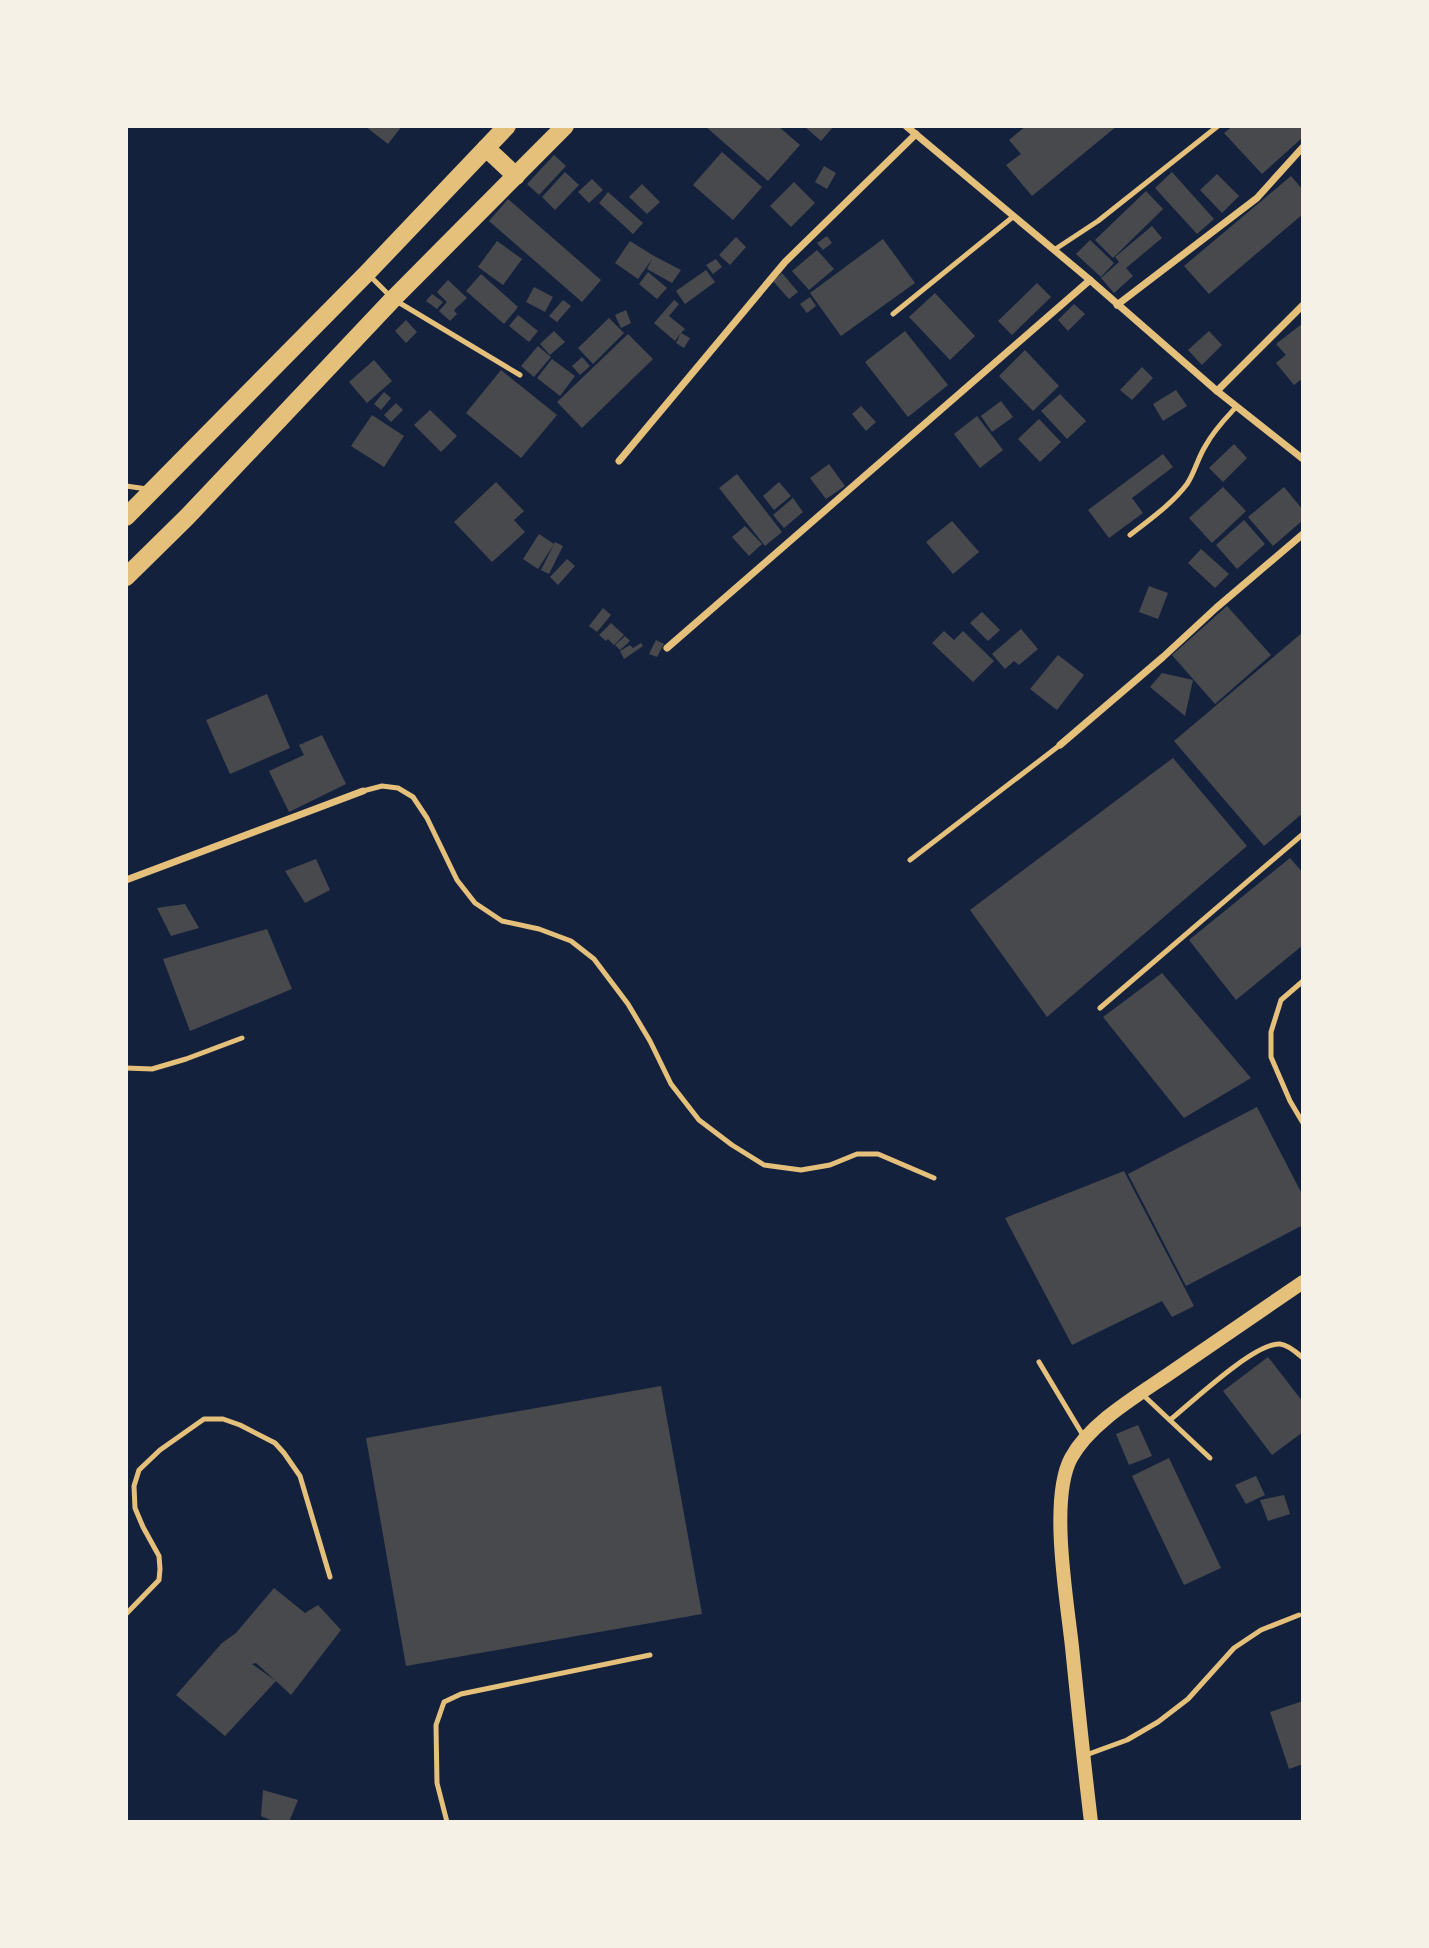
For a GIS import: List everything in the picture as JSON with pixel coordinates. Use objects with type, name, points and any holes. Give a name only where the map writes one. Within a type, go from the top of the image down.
[{"type":"highway","points":[[126,517],[367,273],[507,126]]},
{"type":"highway","points":[[126,577],[187,517],[393,299],[565,126]]},
{"type":"highway","points":[[486,148],[516,176]]},
{"type":"main road","points":[[1091,1822],[1063,1565],[1061,1493],[1064,1474],[1084,1439],[1100,1424],[1303,1282]]},
{"type":"street","points":[[906,126],[1236,407],[1303,459]]},
{"type":"street","points":[[619,461],[785,262],[916,134]]},
{"type":"street","points":[[1117,305],[1256,198],[1303,147]]},
{"type":"street","points":[[667,649],[1090,280]]},
{"type":"street","points":[[1217,391],[1303,305]]},
{"type":"street","points":[[1060,745],[1303,534]]},
{"type":"street","points":[[126,880],[363,791]]},
{"type":"lane","points":[[1054,250],[1098,221],[1218,126]]},
{"type":"lane","points":[[893,314],[1014,216]]},
{"type":"lane","points":[[367,273],[393,299],[520,376]]},
{"type":"lane","points":[[1130,536],[1186,485],[1214,430],[1236,407]]},
{"type":"lane","points":[[126,485],[153,490]]},
{"type":"lane","points":[[910,860],[1060,745]]},
{"type":"lane","points":[[363,791],[382,786],[398,788],[413,797],[428,818],[457,880],[475,903],[502,922],[539,929],[571,941],[594,959],[628,1004],[671,1084],[699,1119],[732,1145],[764,1164],[801,1170],[830,1165],[857,1154],[878,1154],[934,1178]]},
{"type":"lane","points":[[1100,1007],[1303,834]]},
{"type":"lane","points":[[1303,981],[1281,1000],[1271,1032],[1271,1057],[1303,1124]]},
{"type":"lane","points":[[126,1068],[152,1069],[242,1038]]},
{"type":"lane","points":[[1170,1420],[1236,1366],[1263,1348],[1280,1344],[1292,1349],[1303,1359]]},
{"type":"lane","points":[[1039,1362],[1084,1439]]},
{"type":"lane","points":[[1141,1394],[1210,1458]]},
{"type":"lane","points":[[126,1614],[159,1580],[160,1569],[159,1556],[135,1508],[134,1486],[139,1470],[160,1450],[204,1419],[223,1419],[240,1425],[275,1443],[285,1453],[300,1476],[330,1577]]},
{"type":"lane","points":[[1084,1756],[1128,1741],[1158,1722],[1188,1699],[1234,1648],[1261,1630],[1299,1615]]},
{"type":"lane","points":[[447,1822],[438,1783],[436,1725],[444,1703],[461,1694],[649,1655]]},
{"type":"building","points":[[365,126],[402,126],[388,144]]},
{"type":"building","points":[[705,126],[778,126],[800,145],[768,181]]},
{"type":"building","points":[[804,126],[834,126],[821,141]]},
{"type":"building","points":[[1026,126],[1117,126],[1032,196],[1006,165],[1021,154],[1009,140]]},
{"type":"building","points":[[1233,126],[1303,126],[1303,137],[1262,174],[1224,133]]},
{"type":"building","points":[[722,152],[762,187],[733,220],[693,185]]},
{"type":"building","points":[[554,155],[566,166],[539,195],[527,184]]},
{"type":"building","points":[[824,166],[836,173],[827,189],[815,182]]},
{"type":"building","points":[[565,172],[579,185],[555,210],[542,197]]},
{"type":"building","points":[[1172,172],[1214,219],[1197,234],[1155,188]]},
{"type":"building","points":[[1217,174],[1239,196],[1222,213],[1200,190]]},
{"type":"building","points":[[1291,176],[1303,190],[1303,214],[1209,294],[1184,266]]},
{"type":"building","points":[[592,179],[603,190],[589,203],[578,192]]},
{"type":"building","points":[[794,182],[815,203],[791,227],[770,206]]},
{"type":"building","points":[[642,184],[660,202],[647,214],[629,197]]},
{"type":"building","points":[[1146,191],[1163,209],[1113,258],[1095,240]]},
{"type":"building","points":[[608,192],[643,223],[633,234],[599,203]]},
{"type":"building","points":[[508,199],[601,280],[582,302],[489,221]]},
{"type":"building","points":[[1152,226],[1162,238],[1126,268],[1133,276],[1114,293],[1101,278],[1119,262],[1115,257]]},
{"type":"building","points":[[827,236],[832,243],[823,250],[817,243]]},
{"type":"building","points":[[736,237],[746,247],[730,265],[719,255]]},
{"type":"building","points":[[883,239],[915,283],[841,336],[810,293]]},
{"type":"building","points":[[1090,240],[1114,263],[1101,277],[1076,254]]},
{"type":"building","points":[[497,241],[522,259],[503,285],[478,267]]},
{"type":"building","points":[[630,241],[681,270],[672,283],[647,269],[652,259],[638,279],[615,263]]},
{"type":"building","points":[[817,250],[834,269],[809,290],[792,271]]},
{"type":"building","points":[[716,259],[722,267],[713,274],[706,265]]},
{"type":"building","points":[[706,270],[715,282],[685,304],[676,291]]},
{"type":"building","points":[[648,272],[667,288],[657,299],[639,284]]},
{"type":"building","points":[[782,273],[798,292],[789,299],[773,281]]},
{"type":"building","points":[[481,274],[518,307],[504,324],[466,291]]},
{"type":"building","points":[[448,280],[467,298],[454,310],[457,314],[450,321],[439,311],[447,302],[437,292]]},
{"type":"building","points":[[1037,283],[1051,297],[1012,335],[998,321]]},
{"type":"building","points":[[534,287],[553,297],[545,312],[526,302]]},
{"type":"building","points":[[935,293],[975,336],[950,360],[909,317]]},
{"type":"building","points":[[432,294],[443,302],[437,309],[426,301]]},
{"type":"building","points":[[810,297],[816,306],[807,313],[800,304]]},
{"type":"building","points":[[563,300],[571,306],[557,322],[549,316]]},
{"type":"building","points":[[674,300],[679,304],[669,316],[685,329],[675,341],[654,323]]},
{"type":"building","points":[[1074,304],[1085,314],[1068,331],[1058,320]]},
{"type":"building","points":[[626,310],[631,323],[621,328],[615,315]]},
{"type":"building","points":[[518,315],[538,331],[529,342],[509,326]]},
{"type":"building","points":[[609,318],[624,333],[593,364],[578,348]]},
{"type":"building","points":[[406,320],[417,332],[406,343],[395,331]]},
{"type":"building","points":[[1303,323],[1303,378],[1294,385],[1276,363],[1286,355],[1276,344]]},
{"type":"building","points":[[554,331],[565,342],[550,355],[540,344]]},
{"type":"building","points":[[905,331],[948,385],[908,417],[865,362]]},
{"type":"building","points":[[1209,331],[1222,345],[1202,365],[1188,350]]},
{"type":"building","points":[[681,333],[690,338],[684,348],[676,343]]},
{"type":"building","points":[[628,334],[653,359],[582,428],[557,402]]},
{"type":"building","points":[[538,346],[551,357],[534,377],[521,366]]},
{"type":"building","points":[[1025,350],[1059,386],[1033,411],[999,376]]},
{"type":"building","points":[[582,357],[590,366],[580,375],[572,366]]},
{"type":"building","points":[[552,359],[575,376],[560,396],[537,378]]},
{"type":"building","points":[[374,360],[392,381],[367,403],[349,382]]},
{"type":"building","points":[[1142,367],[1153,378],[1132,400],[1120,390]]},
{"type":"building","points":[[501,370],[557,415],[521,458],[466,413]]},
{"type":"building","points":[[1176,390],[1187,406],[1163,421],[1153,404]]},
{"type":"building","points":[[384,392],[391,398],[381,410],[374,404]]},
{"type":"building","points":[[1060,394],[1086,421],[1067,439],[1041,411]]},
{"type":"building","points":[[1001,401],[1013,417],[992,432],[981,416]]},
{"type":"building","points":[[396,403],[403,410],[391,422],[384,415]]},
{"type":"building","points":[[861,406],[876,422],[866,431],[852,414]]},
{"type":"building","points":[[430,410],[457,436],[441,452],[414,425]]},
{"type":"building","points":[[372,415],[404,436],[384,467],[351,446]]},
{"type":"building","points":[[977,416],[1003,450],[980,468],[954,434]]},
{"type":"building","points":[[1039,419],[1061,442],[1040,462],[1018,439]]},
{"type":"building","points":[[1234,444],[1247,458],[1223,482],[1209,468]]},
{"type":"building","points":[[1163,454],[1173,467],[1132,498],[1143,513],[1109,538],[1088,510]]},
{"type":"building","points":[[829,464],[845,486],[826,499],[810,478]]},
{"type":"building","points":[[737,474],[782,532],[765,546],[719,488]]},
{"type":"building","points":[[496,482],[524,511],[514,520],[525,532],[492,562],[454,522]]},
{"type":"building","points":[[779,482],[791,496],[774,510],[763,496]]},
{"type":"building","points":[[1223,487],[1246,511],[1212,543],[1189,518]]},
{"type":"building","points":[[1284,487],[1303,510],[1303,520],[1273,546],[1248,517]]},
{"type":"building","points":[[793,498],[803,512],[784,528],[773,515]]},
{"type":"building","points":[[1244,520],[1265,544],[1237,569],[1216,545]]},
{"type":"building","points":[[952,521],[979,552],[953,574],[926,542]]},
{"type":"building","points":[[745,526],[762,544],[749,556],[732,537]]},
{"type":"building","points":[[539,534],[554,544],[538,569],[523,559]]},
{"type":"building","points":[[555,542],[563,546],[549,574],[541,570]]},
{"type":"building","points":[[1201,549],[1229,574],[1215,588],[1188,563]]},
{"type":"building","points":[[567,559],[575,566],[558,585],[550,577]]},
{"type":"building","points":[[1149,586],[1168,593],[1158,619],[1139,612]]},
{"type":"building","points":[[1227,606],[1271,655],[1215,704],[1172,655]]},
{"type":"building","points":[[603,608],[611,615],[597,632],[589,626]]},
{"type":"building","points":[[982,612],[1000,630],[988,641],[970,623]]},
{"type":"building","points":[[611,623],[624,635],[614,645],[599,635]]},
{"type":"building","points":[[1021,629],[1038,649],[1019,665],[1014,661],[1005,669],[992,654]]},
{"type":"building","points":[[944,631],[954,640],[963,631],[994,661],[973,682],[932,643]]},
{"type":"building","points":[[1303,632],[1303,813],[1264,846],[1174,741]]},
{"type":"building","points":[[625,636],[630,641],[620,650],[615,645]]},
{"type":"building","points":[[656,640],[664,644],[657,657],[649,654]]},
{"type":"building","points":[[641,643],[643,646],[624,659],[620,651]]},
{"type":"building","points":[[1058,655],[1084,675],[1057,710],[1030,689]]},
{"type":"building","points":[[1162,673],[1193,680],[1185,716],[1150,687]]},
{"type":"building","points":[[267,694],[290,748],[230,774],[206,720]]},
{"type":"building","points":[[322,735],[346,784],[289,812],[269,771],[304,755],[299,745]]},
{"type":"building","points":[[1173,758],[1247,846],[1047,1017],[970,910]]},
{"type":"building","points":[[1290,858],[1303,873],[1303,945],[1236,1000],[1189,940]]},
{"type":"building","points":[[316,859],[330,890],[305,903],[285,871]]},
{"type":"building","points":[[185,904],[199,928],[171,936],[157,908]]},
{"type":"building","points":[[267,929],[292,989],[190,1031],[163,959]]},
{"type":"building","points":[[1162,973],[1251,1078],[1184,1118],[1103,1017]]},
{"type":"building","points":[[1257,1107],[1303,1196],[1303,1225],[1186,1286],[1128,1174]]},
{"type":"building","points":[[1124,1171],[1194,1306],[1172,1317],[1162,1301],[1072,1345],[1005,1218]]},
{"type":"building","points":[[1268,1357],[1303,1402],[1303,1432],[1272,1455],[1223,1391]]},
{"type":"building","points":[[661,1386],[702,1614],[406,1666],[366,1438]]},
{"type":"building","points":[[1138,1425],[1152,1456],[1129,1465],[1116,1434]]},
{"type":"building","points":[[1169,1458],[1221,1568],[1184,1585],[1132,1476]]},
{"type":"building","points":[[1256,1476],[1265,1495],[1246,1504],[1235,1485]]},
{"type":"building","points":[[1284,1495],[1290,1514],[1268,1521],[1260,1500]]},
{"type":"building","points":[[274,1588],[305,1613],[318,1605],[341,1630],[291,1695],[276,1681],[225,1736],[176,1695],[222,1643],[236,1633]],"holes":[[[256,1663],[276,1681],[252,1664]]]},
{"type":"building","points":[[1303,1701],[1303,1764],[1289,1769],[1270,1712]]},
{"type":"building","points":[[263,1790],[298,1800],[289,1822],[275,1822],[261,1816]]}]
